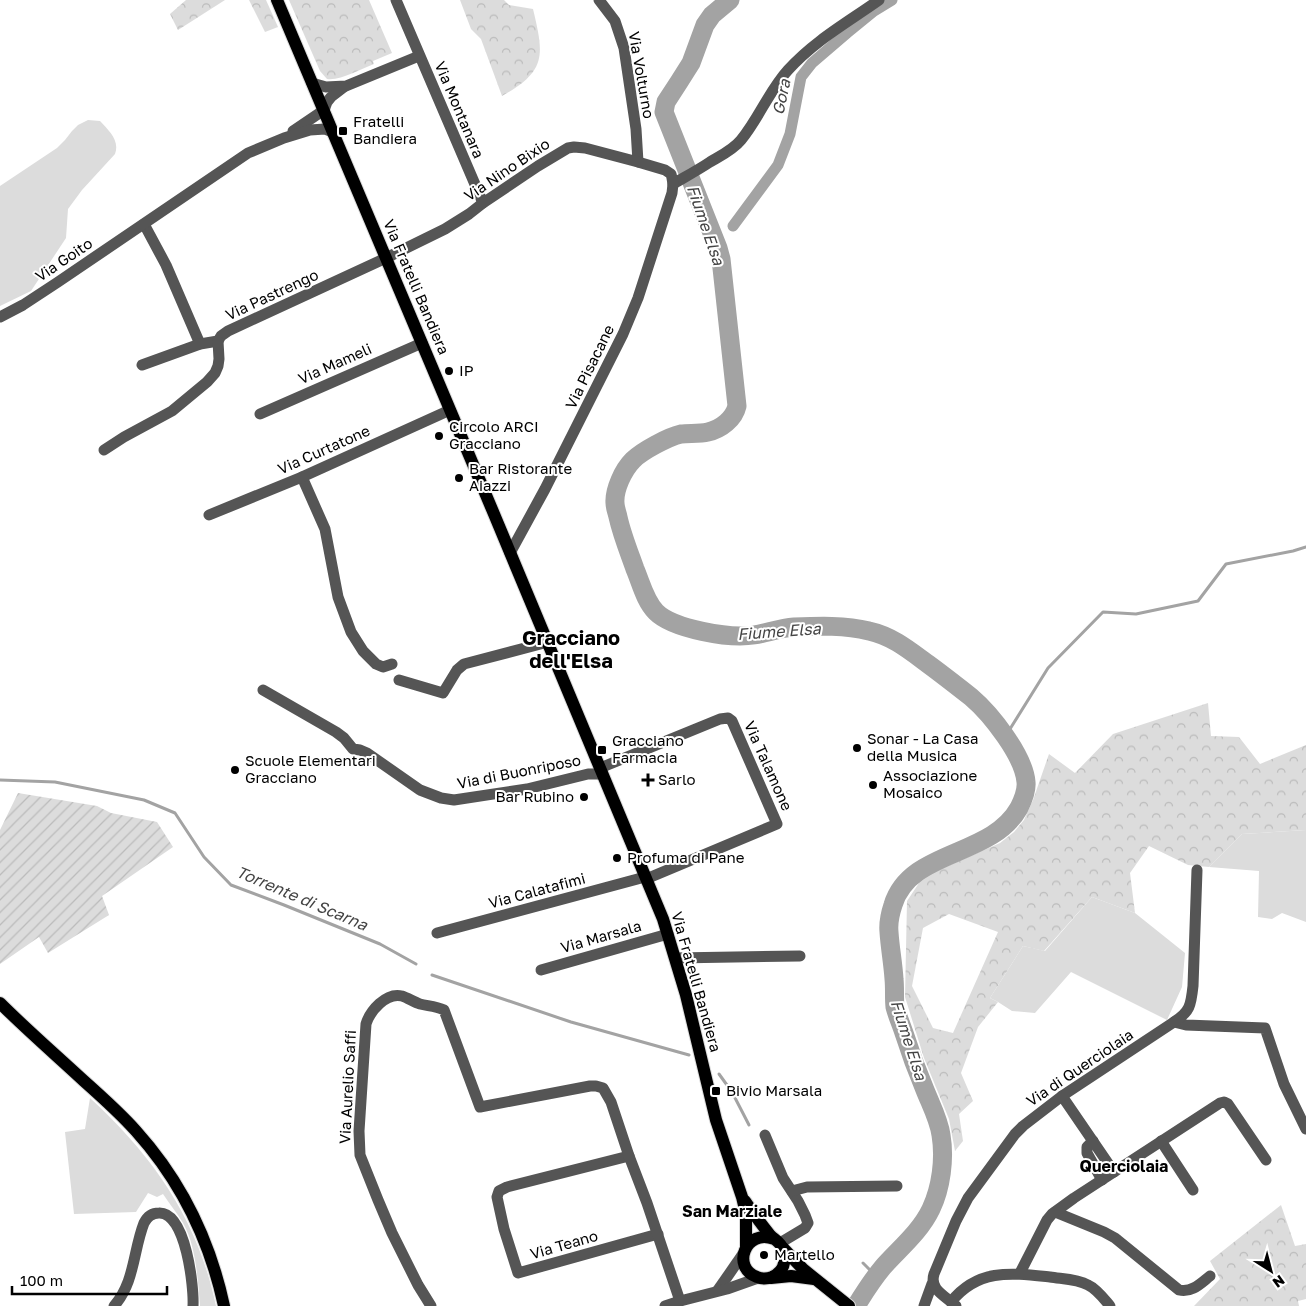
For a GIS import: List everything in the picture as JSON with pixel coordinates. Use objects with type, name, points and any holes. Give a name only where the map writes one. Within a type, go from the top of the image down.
[{"type":"main road","name":"Via Fratelli Bandiera","points":[[277,0],[548,642],[668,934],[693,1022],[716,1120],[742,1196],[746,1214],[743,1260],[752,1275],[763,1278]]},
{"type":"main road","points":[[0,1003],[112,1107],[160,1161],[186,1202],[202,1233],[215,1270],[224,1306]]},
{"type":"main road","name":"Via Fratelli Bandiera","points":[[742,1196],[756,1218],[798,1264],[849,1306]]},
{"type":"main road","points":[[745,1250],[750,1241],[756,1238],[768,1237],[779,1243],[785,1254],[783,1267],[774,1276],[763,1278]]},
{"type":"main road","points":[[763,1278],[791,1276],[816,1280]]},
{"type":"street","name":"Via Montanara","points":[[396,0],[483,203]]},
{"type":"street","name":"Via Volturno","points":[[600,0],[615,21],[624,48],[636,129],[638,162]]},
{"type":"street","points":[[679,181],[734,147],[741,140],[778,81],[798,60],[827,36],[880,0]]},
{"type":"street","name":"Via Montanara","points":[[324,110],[331,97],[346,86],[419,56]]},
{"type":"street","name":"Via Montanara","points":[[312,83],[326,87],[346,86]]},
{"type":"street","name":"Via Goito","points":[[284,138],[324,110]]},
{"type":"street","name":"Via Goito","points":[[0,317],[34,298],[248,153],[284,138],[314,129],[324,129],[332,132]]},
{"type":"street","name":"Via Nino Bixio","points":[[386,258],[452,225],[561,152],[571,148],[585,148],[668,171],[679,181]]},
{"type":"street","name":"Via Pisacane","points":[[510,553],[545,489],[629,321],[671,198],[679,181]]},
{"type":"street","points":[[144,224],[166,265],[200,344]]},
{"type":"street","name":"Via Pastrengo","points":[[142,365],[200,344],[218,341],[228,331],[386,258]]},
{"type":"street","points":[[104,450],[172,411],[207,382],[218,366],[218,341]]},
{"type":"street","name":"Via Mameli","points":[[260,414],[422,343]]},
{"type":"street","name":"Via Curtatone","points":[[209,515],[450,410]]},
{"type":"street","points":[[302,476],[325,529],[338,597],[354,637],[363,651],[376,664],[383,667],[392,664]]},
{"type":"street","points":[[399,680],[443,693],[464,664],[548,642]]},
{"type":"street","name":"Via di Buonriposo","points":[[262,690],[336,732],[353,749],[366,753],[420,790],[441,798],[465,799],[531,788],[601,771]]},
{"type":"street","name":"Via Talamone","points":[[601,771],[720,719],[728,718],[732,721],[776,824],[646,878]]},
{"type":"street","name":"Via di Querciolaia","points":[[924,1306],[932,1284],[932,1277],[958,1217],[972,1192],[1019,1129],[1062,1096],[1188,1011],[1192,994],[1197,870]]},
{"type":"street","name":"Via Calatafimi","points":[[437,933],[646,878]]},
{"type":"street","name":"Via Marsala","points":[[541,970],[668,934]]},
{"type":"street","points":[[675,958],[800,956]]},
{"type":"street","name":"Via Aurelio Saffi","points":[[431,1306],[418,1285],[388,1225],[359,1150],[366,1027],[371,1014],[383,1001],[390,997],[400,996],[419,1004],[444,1010],[480,1106],[590,1086],[601,1087],[611,1102],[629,1156]]},
{"type":"street","points":[[1174,1022],[1186,1025],[1264,1028],[1284,1084],[1306,1130]]},
{"type":"street","points":[[1062,1096],[1114,1172]]},
{"type":"street","points":[[1020,1273],[1045,1223],[1055,1212],[1218,1104],[1224,1102],[1228,1104],[1266,1160]]},
{"type":"street","points":[[765,1135],[783,1178],[804,1211],[808,1225],[779,1243]]},
{"type":"street","points":[[1093,1141],[1088,1147],[1087,1153],[1102,1180]]},
{"type":"street","points":[[1161,1141],[1193,1190]]},
{"type":"street","points":[[629,1156],[680,1301]]},
{"type":"street","name":"Via Teano","points":[[629,1156],[500,1189],[497,1197],[504,1229],[518,1273],[658,1234]]},
{"type":"street","points":[[792,1191],[807,1187],[897,1186]]},
{"type":"street","points":[[1055,1212],[1115,1238],[1179,1290],[1192,1289],[1210,1276]]},
{"type":"street","points":[[114,1306],[130,1280],[144,1223],[152,1214],[159,1213],[167,1214],[172,1218],[183,1239],[192,1279],[193,1306]]},
{"type":"street","points":[[718,1290],[745,1250]]},
{"type":"street","points":[[932,1284],[954,1304],[966,1287],[978,1280],[995,1275],[1020,1273],[1088,1284],[1110,1306]]},
{"type":"street","points":[[665,1306],[763,1278]]},
{"type":"green space","points":[[186,0],[225,0],[178,30],[170,14]]},
{"type":"green space","points":[[249,0],[266,0],[278,27],[265,32]]},
{"type":"green space","points":[[289,0],[369,0],[392,53],[373,61],[374,64],[351,74],[327,79],[320,71]]},
{"type":"green space","points":[[460,0],[504,0],[509,5],[533,9],[539,38],[540,50],[538,60],[534,70],[527,78],[502,96],[481,39],[471,29]]},
{"type":"green space","points":[[88,120],[100,121],[110,132],[116,144],[115,154],[82,190],[68,209],[66,238],[31,291],[0,306],[0,186],[57,148],[78,125]]},
{"type":"green space","points":[[1208,703],[1211,736],[1239,737],[1260,764],[1306,745],[1306,830],[1242,834],[1209,867],[1188,865],[1149,846],[1130,873],[1135,913],[1092,897],[1044,951],[1023,946],[990,998],[998,1002],[978,1027],[961,1073],[973,1101],[959,1114],[963,1141],[955,1151],[949,1119],[924,1058],[905,997],[907,901],[923,877],[1000,843],[1014,832],[1024,820],[1033,800],[1049,754],[1075,773],[1113,734]],"holes":[[[949,914],[998,932],[953,1033],[933,1028],[912,986],[923,928]]]},
{"type":"green space","points":[[18,793],[97,806],[111,813],[157,822],[173,847],[102,896],[109,915],[48,953],[39,937],[0,964],[0,830]]},
{"type":"green space","points":[[1306,830],[1306,922],[1282,913],[1272,919],[1258,917],[1259,871],[1209,867],[1242,834]]},
{"type":"green space","points":[[1092,897],[1135,913],[1185,953],[1182,987],[1167,1020],[1071,972],[1035,1013],[1012,1011],[990,998],[1023,946],[1045,951]]},
{"type":"green space","points":[[90,1098],[134,1143],[170,1192],[198,1246],[216,1306],[200,1306],[196,1263],[191,1242],[183,1223],[163,1194],[157,1197],[148,1193],[136,1212],[74,1214],[65,1132],[85,1129]]},
{"type":"green space","points":[[1281,1205],[1295,1246],[1306,1244],[1306,1299],[1298,1301],[1299,1306],[1194,1306],[1220,1279],[1210,1261]]},
{"type":"waterway","name":"Fiume Elsa","points":[[730,0],[712,15],[705,25],[691,63],[666,102],[664,112],[721,259],[737,406],[730,419],[713,431],[681,434],[669,438],[642,453],[626,469],[618,486],[615,505],[635,569],[652,608],[664,618],[688,628],[717,634],[744,636],[794,627],[841,627],[869,631],[893,640],[934,668],[979,704],[1013,748],[1024,772],[1026,782],[1025,792],[1019,808],[1006,824],[990,836],[916,873],[902,887],[893,905],[889,928],[895,1007],[938,1124],[942,1144],[942,1163],[940,1183],[931,1209],[915,1232],[879,1272],[856,1306]]},
{"type":"waterway","name":"Gora","points":[[733,226],[778,165],[790,134],[801,77],[812,63],[847,33],[874,11],[892,0]]},
{"type":"waterway","points":[[1005,737],[1048,668],[1103,612],[1136,614],[1198,601],[1226,564],[1306,547]]},
{"type":"waterway","name":"Torrente di Scarna","points":[[0,780],[55,782],[144,800],[175,813],[204,857],[231,885],[380,944],[416,964]]},
{"type":"waterway","name":"Torrente di Scarna","points":[[432,975],[571,1022],[689,1055]]},
{"type":"waterway","name":"Torrente di Scarna","points":[[719,1074],[732,1092],[749,1125]]},
{"type":"waterway","name":"Torrente di Scarna","points":[[863,1263],[876,1276]]},
{"type":"place","name":"Fratelli Bandiera","points":[[343,131]]},
{"type":"place","name":"IP","points":[[449,371]]},
{"type":"place","name":"Circolo ARCI Gracciano","points":[[439,436]]},
{"type":"place","name":"Bar Ristorante Aiazzi","points":[[459,478]]},
{"type":"place","name":"Sonar - La Casa della Musica","points":[[857,748]]},
{"type":"place","name":"Gracciano Farmacia","points":[[602,750]]},
{"type":"place","name":"Scuole Elementari Gracciano","points":[[235,770]]},
{"type":"place","name":"Sarlo","points":[[648,780]]},
{"type":"place","name":"Associazione Mosaico","points":[[873,785]]},
{"type":"place","name":"Bar Rubino","points":[[584,797]]},
{"type":"place","name":"Profuma di Pane","points":[[617,858]]},
{"type":"place","name":"Bivio Marsala","points":[[716,1091]]},
{"type":"place","name":"Martello","points":[[764,1255]]},
{"type":"district","name":"Gracciano dell'Elsa","points":[[571,650]]},
{"type":"district","name":"Querciolaia","points":[[1124,1166]]},
{"type":"district","name":"San Marziale","points":[[732,1211]]}]
